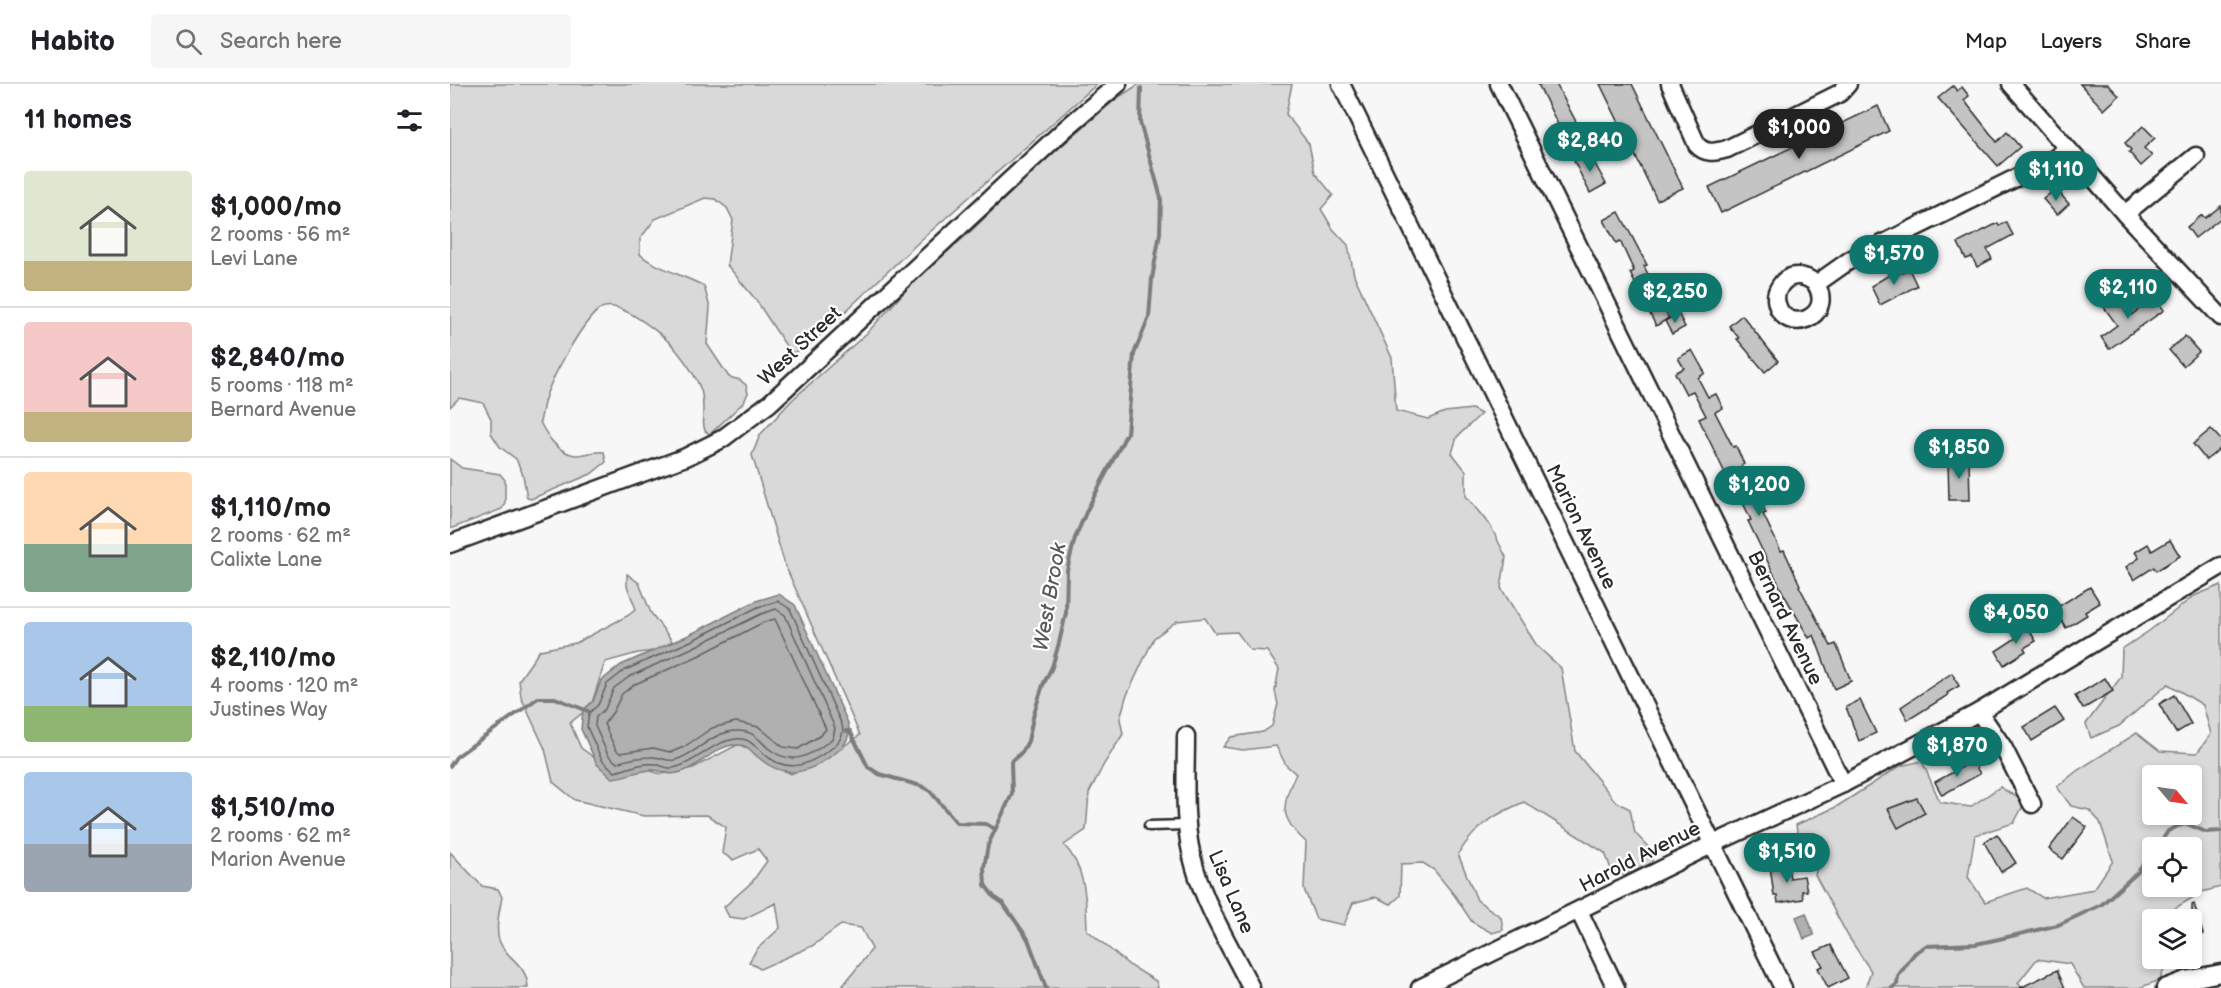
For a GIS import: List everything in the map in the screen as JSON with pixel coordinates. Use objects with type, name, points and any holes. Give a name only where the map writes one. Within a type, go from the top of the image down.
[{"type":"street","name":"West Street","points":[[450,544],[663,467],[706,448],[732,432],[770,403],[1057,137],[1118,84]]},
{"type":"street","name":"Marion Avenue","points":[[1341,84],[1783,988]]},
{"type":"street","name":"Bernard Avenue","points":[[1499,84],[1843,784]]},
{"type":"street","points":[[1670,84],[1697,145],[1701,150],[1712,153],[1727,149],[1840,93],[1848,84]]},
{"type":"street","points":[[2011,84],[2125,214],[2221,317]]},
{"type":"street","points":[[1816,284],[1850,260],[2054,159],[2067,149]]},
{"type":"street","points":[[2125,214],[2196,156]]},
{"type":"street","name":"Harold Avenue","points":[[1420,988],[1713,844],[1843,784],[1979,712],[2221,566]]},
{"type":"street","points":[[1979,712],[2007,755],[2032,804]]},
{"type":"street","name":"Lisa Lane","points":[[1186,736],[1187,825],[1190,848],[1200,884],[1251,988]]},
{"type":"street","points":[[1579,911],[1616,988]]},
{"type":"street","points":[[2165,988],[2186,980],[2221,973]]},
{"type":"lane","points":[[1149,826],[1187,825]]},
{"type":"shaded area","points":[[450,84],[1097,84],[922,239],[810,345],[794,353],[788,349],[756,300],[727,265],[733,220],[727,208],[715,199],[705,198],[655,219],[640,239],[640,254],[704,286],[710,308],[707,344],[729,377],[740,380],[746,385],[748,393],[744,402],[710,434],[705,431],[699,385],[694,374],[671,344],[629,313],[618,308],[600,309],[585,325],[561,365],[548,390],[540,422],[549,438],[563,451],[575,455],[604,452],[606,462],[591,474],[531,499],[527,498],[523,475],[516,459],[500,447],[491,433],[491,419],[483,403],[459,398],[450,407]]},
{"type":"shaded area","points":[[1139,84],[1292,84],[1286,114],[1309,144],[1315,173],[1333,195],[1321,209],[1333,229],[1348,245],[1354,275],[1392,358],[1396,411],[1428,419],[1445,412],[1472,409],[1481,414],[1457,437],[1452,453],[1466,471],[1466,496],[1491,527],[1506,557],[1501,588],[1537,646],[1561,668],[1575,751],[1616,802],[1630,809],[1635,833],[1652,851],[1652,863],[1625,875],[1613,874],[1605,853],[1524,802],[1486,822],[1472,835],[1458,854],[1477,900],[1501,917],[1503,930],[1492,933],[1472,922],[1434,870],[1423,863],[1401,864],[1400,896],[1391,904],[1375,897],[1353,903],[1344,925],[1316,919],[1304,889],[1306,842],[1291,826],[1285,811],[1287,794],[1296,774],[1286,765],[1276,746],[1243,750],[1223,747],[1231,737],[1263,732],[1272,726],[1278,704],[1275,691],[1279,669],[1267,651],[1250,650],[1237,632],[1215,633],[1205,618],[1177,621],[1154,638],[1126,697],[1120,719],[1123,734],[1089,793],[1086,830],[1064,845],[1081,874],[1087,930],[1129,965],[1156,981],[1158,988],[841,988],[872,949],[861,928],[841,925],[812,946],[760,969],[749,962],[757,949],[780,928],[776,903],[744,919],[729,917],[724,907],[752,882],[767,861],[758,849],[733,860],[722,853],[726,827],[707,815],[644,816],[575,800],[553,782],[545,749],[521,697],[519,680],[540,650],[576,643],[636,609],[627,586],[627,574],[639,583],[651,613],[672,641],[662,650],[638,653],[605,662],[591,706],[570,723],[581,748],[610,769],[636,767],[661,774],[693,768],[739,744],[791,774],[835,752],[860,735],[785,565],[752,455],[760,435],[792,400],[867,333],[918,277],[968,234],[1044,161],[1116,99]]},
{"type":"shaded area","points":[[450,459],[462,468],[500,474],[505,480],[505,502],[502,509],[450,529]]},
{"type":"shaded area","points":[[2221,585],[2221,887],[2202,892],[2202,837],[2142,837],[2142,897],[2194,897],[2174,909],[2142,909],[2142,969],[2164,969],[2160,980],[2139,988],[2084,988],[2070,964],[2037,959],[2018,983],[2022,988],[1865,988],[1871,971],[1848,936],[1815,875],[1823,842],[1798,838],[1796,825],[1836,807],[1900,766],[1922,761],[1940,802],[1970,807],[2000,787],[2025,802],[2014,823],[1975,835],[1968,877],[1985,902],[2027,888],[2043,898],[2094,889],[2113,861],[2100,822],[2089,810],[2071,806],[2057,787],[2078,770],[2137,733],[2160,751],[2197,753],[2211,734],[2203,705],[2168,684],[2119,726],[2091,738],[2086,724],[2121,677],[2122,649],[2194,596]]},
{"type":"shaded area","points":[[450,852],[482,886],[498,889],[502,897],[498,924],[499,940],[506,952],[524,972],[528,988],[450,988]]},
{"type":"water","points":[[779,594],[795,605],[848,723],[848,738],[838,751],[809,769],[789,772],[769,765],[740,745],[722,748],[691,768],[674,774],[648,770],[612,778],[597,764],[581,729],[583,710],[593,701],[601,681],[621,665],[689,635],[756,601]]},
{"type":"water","points":[[1806,913],[1814,935],[1804,939],[1796,917]]},
{"type":"building","points":[[1538,84],[1556,84],[1581,131],[1565,139]]},
{"type":"building","points":[[1600,84],[1632,84],[1683,188],[1657,200]]},
{"type":"building","points":[[2080,84],[2108,84],[2119,96],[2104,110]]},
{"type":"building","points":[[1953,86],[1957,91],[1962,87],[1969,96],[1964,100],[1997,142],[2007,132],[2020,147],[1998,166],[1938,98]]},
{"type":"building","points":[[1878,106],[1889,131],[1721,213],[1709,187]]},
{"type":"building","points":[[2143,126],[2155,138],[2144,148],[2152,156],[2141,166],[2129,152],[2131,150],[2125,143]]},
{"type":"building","points":[[1589,153],[1606,184],[1590,193],[1574,161]]},
{"type":"building","points":[[2056,189],[2069,204],[2057,215],[2043,199]]},
{"type":"building","points":[[2221,206],[2221,218],[2195,238],[2187,227],[2202,215],[2205,218]]},
{"type":"building","points":[[1619,212],[1647,265],[1644,266],[1653,285],[1650,287],[1669,318],[1656,326],[1630,273],[1634,271],[1620,241],[1616,243],[1604,220]]},
{"type":"building","points":[[2006,222],[2013,235],[1987,249],[1992,259],[1977,267],[1972,257],[1966,259],[1958,243],[1998,223],[1999,226]]},
{"type":"building","points":[[1909,269],[1917,286],[1880,305],[1871,286],[1894,272],[1896,275]]},
{"type":"building","points":[[2117,296],[2131,315],[2155,298],[2164,310],[2109,349],[2101,337],[2117,325],[2103,306]]},
{"type":"building","points":[[1678,313],[1685,327],[1672,334],[1665,321]]},
{"type":"building","points":[[1742,315],[1778,361],[1765,372],[1729,326]]},
{"type":"building","points":[[2185,336],[2199,352],[2183,366],[2169,350]]},
{"type":"building","points":[[1692,350],[1705,373],[1698,378],[1708,397],[1716,394],[1723,408],[1715,412],[1733,447],[1736,446],[1744,464],[1741,466],[1757,501],[1760,500],[1766,513],[1763,514],[1781,551],[1784,550],[1799,586],[1831,646],[1836,644],[1851,681],[1834,689],[1814,635],[1809,638],[1783,593],[1748,521],[1751,520],[1738,492],[1735,494],[1699,419],[1706,416],[1693,391],[1686,394],[1675,373],[1684,368],[1678,358]]},
{"type":"building","points":[[2211,429],[2221,440],[2221,448],[2206,460],[2193,444]]},
{"type":"building","points":[[1948,461],[1969,461],[1970,500],[1949,500]]},
{"type":"building","points":[[2170,540],[2180,556],[2156,571],[2154,567],[2134,580],[2126,567],[2139,558],[2135,552],[2148,544],[2152,551]]},
{"type":"building","points":[[2090,587],[2100,603],[2085,612],[2087,615],[2066,628],[2054,609]]},
{"type":"building","points":[[2026,625],[2036,641],[2024,648],[2026,651],[2004,665],[1996,651],[2016,638],[2013,633]]},
{"type":"building","points":[[1952,673],[1959,686],[1908,720],[1901,707]]},
{"type":"building","points":[[2105,678],[2113,691],[2083,709],[2075,696]]},
{"type":"building","points":[[2174,695],[2191,724],[2176,733],[2159,704]]},
{"type":"building","points":[[1860,700],[1876,733],[1859,741],[1846,707]]},
{"type":"building","points":[[2055,708],[2064,721],[2032,741],[2024,727]]},
{"type":"building","points":[[1973,761],[1980,774],[1942,795],[1935,782]]},
{"type":"building","points":[[1917,798],[1925,813],[1898,828],[1888,809]]},
{"type":"building","points":[[2073,817],[2087,827],[2063,859],[2049,849]]},
{"type":"building","points":[[1997,834],[2016,863],[2001,872],[1984,842]]},
{"type":"building","points":[[1787,863],[1790,878],[1804,876],[1807,891],[1802,891],[1803,899],[1778,903],[1777,896],[1774,896],[1770,866]]},
{"type":"building","points":[[1831,945],[1848,978],[1828,988],[1818,968],[1823,966],[1815,952]]},
{"type":"building","points":[[2057,970],[2065,988],[2020,988]]},
{"type":"waterway","name":"West Brook","points":[[1046,988],[1028,939],[1003,903],[994,897],[985,885],[984,868],[988,845],[1012,794],[1011,762],[1023,751],[1028,741],[1034,713],[1059,643],[1066,613],[1067,570],[1075,538],[1127,433],[1134,354],[1149,317],[1152,279],[1160,233],[1161,198],[1140,122],[1141,88]]},
{"type":"waterway","points":[[450,766],[456,757],[538,698],[555,698],[588,711]]},
{"type":"waterway","points":[[846,731],[850,731],[868,767],[879,774],[921,786],[930,791],[957,823],[986,824],[995,829]]},
{"type":"waterway","points":[[2164,837],[2168,831],[2187,824],[2206,832],[2221,831]]},
{"type":"waterway","points":[[1892,988],[1897,984],[1898,976],[1915,953],[1926,946],[1976,944],[2058,925],[2101,905],[2142,867]]}]
